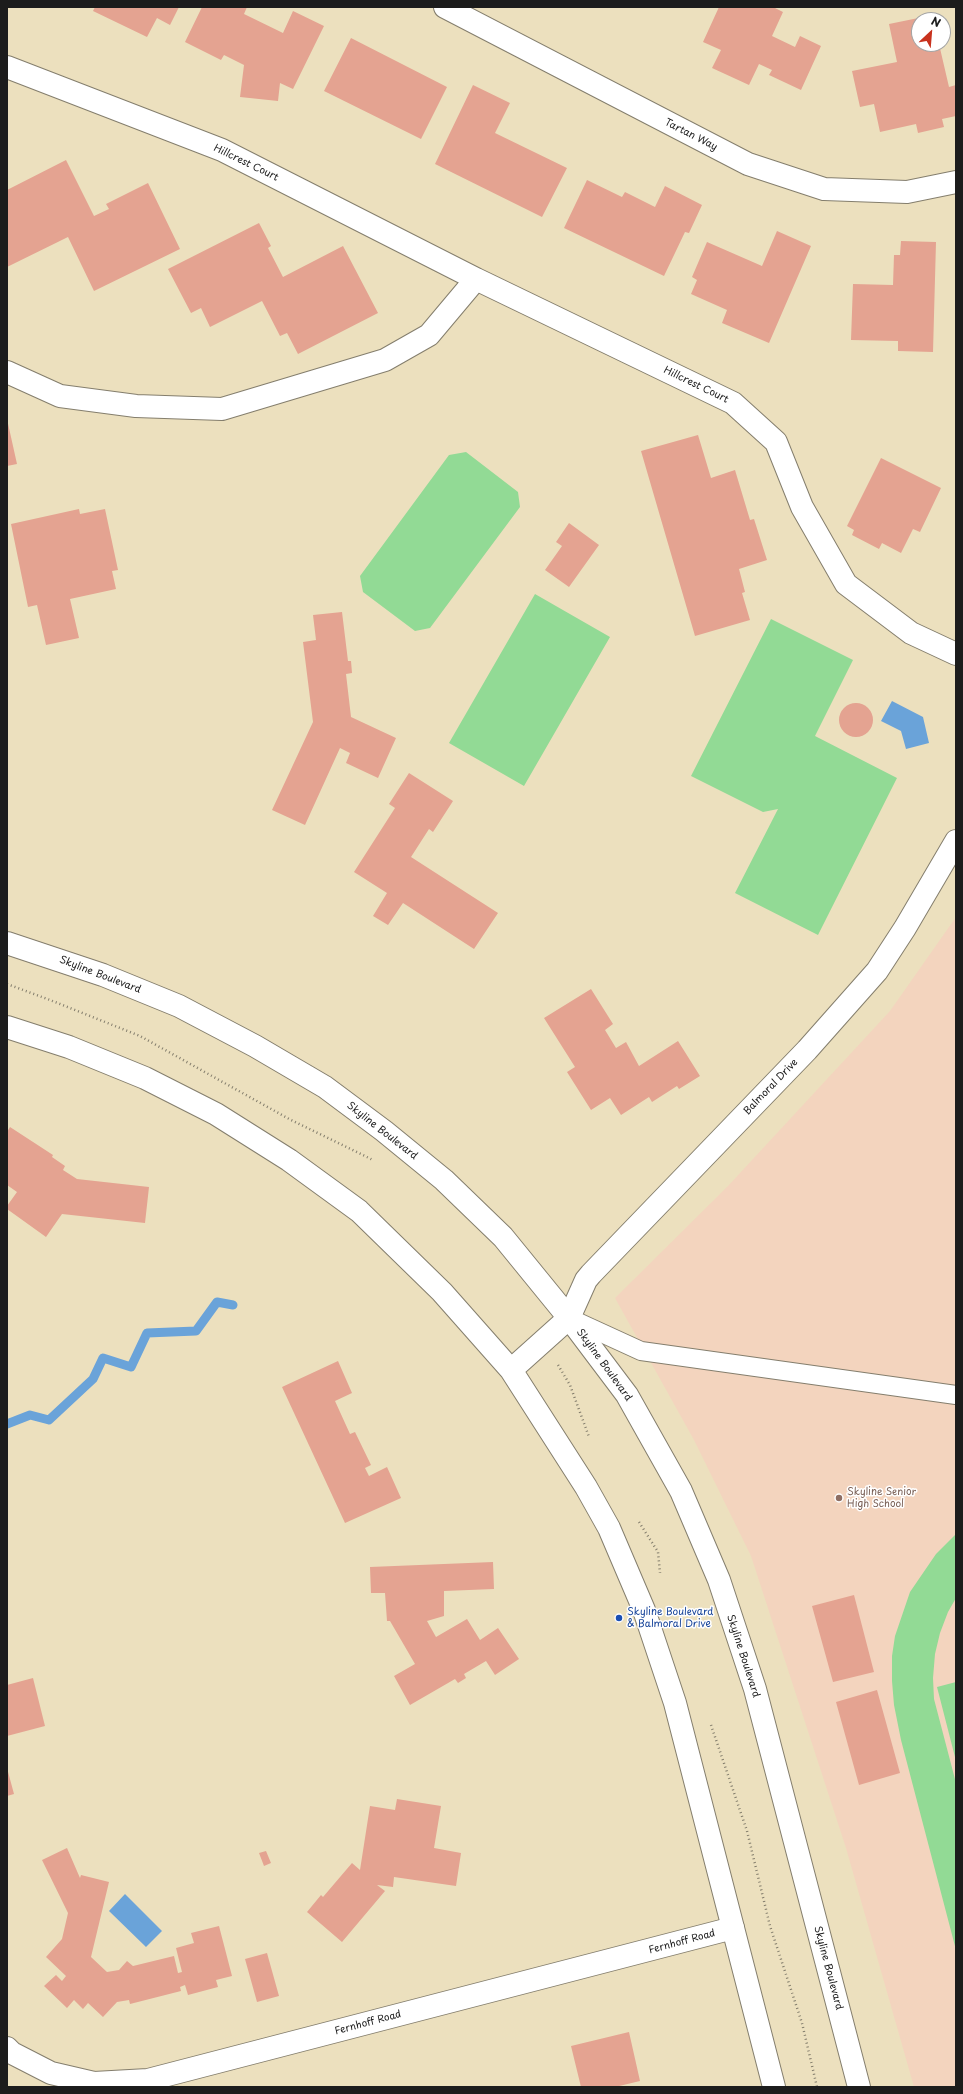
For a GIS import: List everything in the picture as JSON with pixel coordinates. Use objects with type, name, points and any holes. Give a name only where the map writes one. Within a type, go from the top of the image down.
[{"type":"street","name":"Tartan Way","points":[[445,7],[748,164],[824,189],[907,192],[956,182]]},
{"type":"street","name":"Hillcrest Court","points":[[7,67],[222,150],[476,279],[733,403],[776,442],[802,507],[846,584],[911,633],[956,654]]},
{"type":"street","points":[[7,372],[60,396],[136,406],[222,409],[386,360],[429,335],[476,279]]},
{"type":"street","name":"Balmoral Drive","points":[[569,1318],[586,1280],[591,1274],[807,1050],[877,971],[905,928],[956,841]]},
{"type":"street","name":"Skyline Boulevard","points":[[7,943],[103,975],[179,1006],[255,1046],[325,1088],[384,1131],[444,1180],[503,1237],[569,1318],[627,1395],[681,1491],[719,1580],[755,1689],[859,2087]]},
{"type":"street","points":[[7,1027],[70,1047],[145,1078],[216,1114],[289,1160],[359,1211],[442,1292],[511,1370],[586,1487],[609,1528],[644,1610],[675,1703],[774,2087]]},
{"type":"street","points":[[511,1370],[569,1318]]},
{"type":"street","name":"Fernhoff Road","points":[[7,2048],[12,2053],[51,2073],[94,2083],[148,2080],[733,1928]]},
{"type":"lane","points":[[569,1318],[641,1351],[956,1395]]},
{"type":"shaded area","name":"Skyline Senior High School","points":[[956,917],[956,2087],[914,2087],[846,1848],[751,1556],[694,1440],[615,1298],[728,1186],[890,1011]]},
{"type":"green space","points":[[466,452],[518,492],[520,507],[430,628],[415,631],[363,592],[360,576],[449,455]]},
{"type":"green space","points":[[535,594],[610,637],[524,786],[449,743]]},
{"type":"green space","points":[[771,619],[853,660],[815,736],[897,778],[818,935],[735,893],[778,809],[763,812],[691,776]]},
{"type":"green space","points":[[956,1534],[956,1598],[948,1612],[940,1633],[935,1654],[933,1678],[934,1699],[956,1783],[956,1950],[901,1740],[894,1705],[892,1656],[895,1636],[910,1592],[936,1554]]},
{"type":"green space","points":[[956,1682],[956,1761],[937,1687]]},
{"type":"water","points":[[892,701],[923,717],[929,743],[906,749],[901,731],[881,721]]},
{"type":"water","points":[[125,1894],[162,1931],[146,1947],[109,1911]]},
{"type":"building","points":[[95,7],[179,7],[170,25],[157,18],[147,37],[93,11]]},
{"type":"building","points":[[202,7],[247,7],[244,14],[283,33],[293,11],[324,26],[293,89],[280,83],[278,101],[240,97],[244,65],[224,55],[221,60],[185,42]]},
{"type":"building","points":[[719,7],[773,7],[783,12],[772,36],[795,47],[800,36],[821,46],[801,90],[769,75],[772,70],[759,64],[749,85],[712,68],[721,50],[703,42]]},
{"type":"building","points":[[911,20],[911,52],[941,52],[949,87],[956,85],[956,116],[942,119],[944,127],[918,133],[916,124],[880,132],[874,104],[860,107],[852,71],[897,62],[889,24]]},
{"type":"building","points":[[351,38],[447,87],[421,139],[324,91]]},
{"type":"building","points":[[473,85],[510,103],[495,133],[567,168],[542,217],[435,164]]},
{"type":"building","points":[[66,160],[94,216],[109,209],[106,204],[148,183],[180,249],[94,291],[68,237],[7,267],[7,190]]},
{"type":"building","points":[[587,180],[622,197],[625,192],[655,207],[665,186],[702,205],[689,233],[685,232],[664,276],[564,228]]},
{"type":"building","points":[[259,223],[271,246],[268,248],[283,277],[343,246],[378,313],[298,354],[287,333],[280,336],[262,301],[210,327],[201,308],[191,313],[168,269]]},
{"type":"building","points":[[777,231],[811,246],[769,343],[722,323],[727,310],[691,294],[697,280],[692,277],[707,242],[762,266]]},
{"type":"building","points":[[901,241],[936,242],[933,352],[898,351],[898,341],[851,340],[853,284],[893,285],[894,255],[900,255]]},
{"type":"building","points":[[7,419],[17,464],[7,466]]},
{"type":"building","points":[[698,435],[711,478],[735,470],[750,520],[754,519],[767,560],[739,569],[745,592],[742,593],[750,620],[695,636],[641,451]]},
{"type":"building","points":[[881,458],[941,488],[920,532],[913,529],[901,553],[882,543],[879,549],[852,535],[854,530],[847,526]]},
{"type":"building","points":[[79,509],[80,514],[105,509],[118,570],[112,571],[116,589],[70,599],[79,638],[46,645],[37,605],[28,607],[11,524]]},
{"type":"building","points":[[569,523],[599,545],[569,587],[545,570],[562,546],[556,542]]},
{"type":"building","points":[[342,612],[348,661],[351,661],[352,673],[346,674],[351,717],[396,738],[378,778],[346,763],[350,753],[340,748],[305,825],[272,810],[313,722],[303,642],[316,640],[313,615]]},
{"type":"building","points":[[853,703],[859,703],[868,708],[872,714],[872,726],[868,732],[859,737],[853,737],[844,732],[839,723],[839,717],[844,708]]},
{"type":"building","points":[[409,773],[453,801],[433,832],[429,829],[411,857],[498,913],[474,949],[403,903],[388,925],[373,916],[387,893],[354,872],[395,808],[389,804]]},
{"type":"building","points":[[591,989],[613,1024],[605,1030],[616,1048],[626,1042],[639,1066],[678,1041],[700,1076],[679,1089],[677,1086],[652,1102],[649,1097],[621,1115],[610,1098],[591,1110],[567,1072],[575,1067],[544,1018]]},
{"type":"building","points":[[10,1127],[53,1155],[52,1157],[65,1166],[63,1170],[77,1179],[149,1187],[145,1223],[62,1214],[46,1237],[7,1209],[7,1206],[17,1192],[7,1185],[7,1132]]},
{"type":"building","points":[[338,1361],[352,1393],[335,1401],[350,1434],[355,1432],[371,1465],[365,1468],[369,1476],[387,1467],[401,1498],[345,1523],[282,1387]]},
{"type":"building","points":[[493,1562],[494,1589],[444,1591],[444,1616],[427,1621],[436,1637],[467,1619],[480,1640],[498,1628],[519,1659],[495,1675],[486,1661],[464,1674],[466,1678],[458,1683],[455,1679],[410,1705],[394,1676],[415,1664],[390,1621],[387,1621],[385,1593],[371,1593],[370,1567]]},
{"type":"building","points":[[854,1595],[874,1672],[833,1682],[812,1606]]},
{"type":"building","points":[[33,1678],[45,1726],[7,1736],[7,1685]]},
{"type":"building","points":[[877,1690],[900,1773],[859,1785],[836,1702]]},
{"type":"building","points":[[7,1768],[14,1794],[7,1796]]},
{"type":"building","points":[[397,1799],[441,1806],[434,1848],[461,1853],[456,1886],[394,1877],[393,1887],[377,1885],[385,1891],[342,1942],[307,1912],[321,1895],[323,1897],[352,1863],[360,1870],[370,1806],[395,1810]]},
{"type":"building","points":[[67,1848],[80,1878],[81,1875],[109,1882],[91,1957],[107,1972],[119,1970],[127,1961],[133,1966],[174,1956],[178,1973],[182,1972],[176,1948],[194,1943],[191,1933],[219,1926],[232,1976],[216,1980],[218,1987],[188,1995],[185,1985],[180,1987],[181,1991],[130,2004],[129,2000],[117,2002],[103,2017],[88,2003],[83,2009],[74,2000],[67,2008],[44,1986],[56,1975],[62,1981],[66,1976],[46,1957],[62,1939],[68,1913],[42,1860]]},
{"type":"building","points":[[266,1851],[271,1863],[264,1866],[259,1853]]},
{"type":"building","points":[[267,1953],[279,1996],[257,2002],[245,1959]]},
{"type":"building","points":[[629,2032],[640,2081],[615,2087],[581,2087],[571,2046]]},
{"type":"waterway","points":[[7,1424],[30,1415],[49,1420],[93,1379],[103,1358],[131,1367],[147,1333],[196,1331],[217,1302],[233,1305]]},
{"type":"place","name":"Skyline Senior High School","points":[[839,1498]]},
{"type":"place","name":"Skyline Boulevard & Balmoral Drive","points":[[619,1618]]}]
